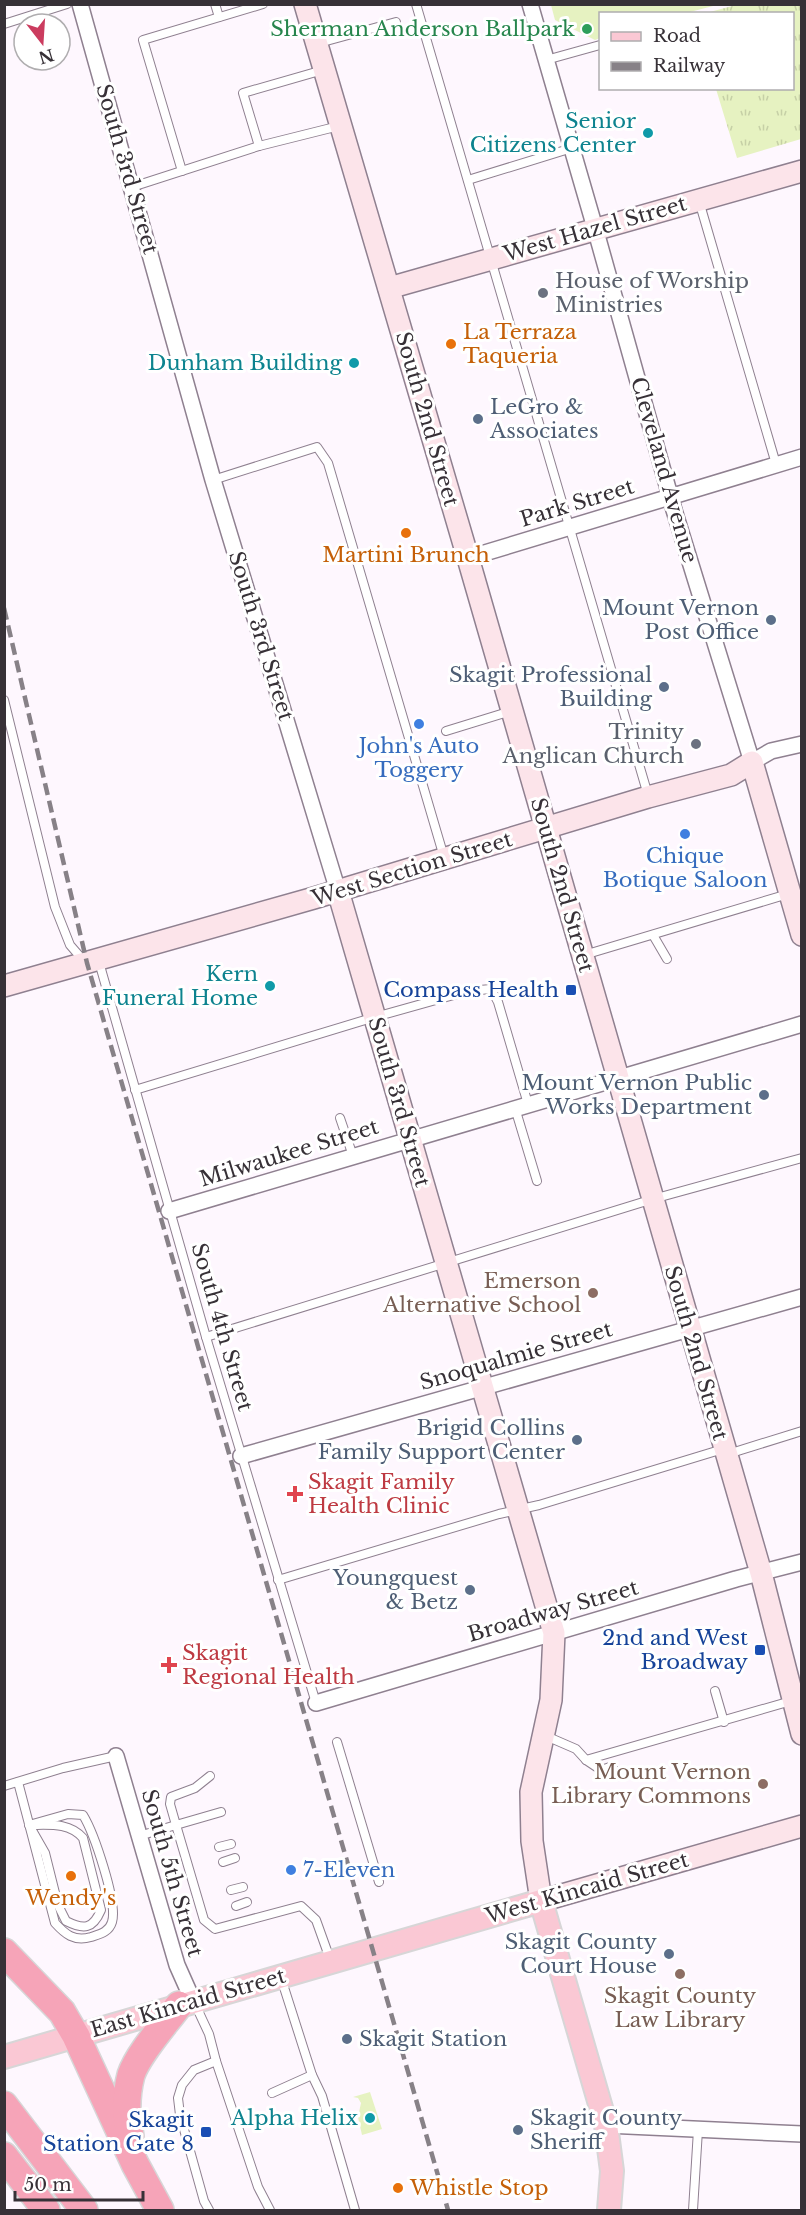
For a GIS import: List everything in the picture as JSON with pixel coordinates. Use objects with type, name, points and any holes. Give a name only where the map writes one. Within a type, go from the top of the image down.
[{"type":"highway","points":[[4,1952],[62,2012],[76,2036],[135,2164],[160,2211]]},
{"type":"highway","points":[[135,2164],[127,2122],[131,2075],[138,2062],[186,2003]]},
{"type":"highway","points":[[11,2114],[84,2211]]},
{"type":"highway","points":[[4,2156],[46,2211]]},
{"type":"main road","name":"West Kincaid Street","points":[[372,1950],[541,1901]]},
{"type":"main road","name":"South 3rd Street","points":[[541,1901],[606,2125],[612,2171],[609,2211]]},
{"type":"main road","name":"East Kincaid Street","points":[[4,2057],[372,1950]]},
{"type":"street","name":"South 3rd Street","points":[[80,4],[213,480],[338,891],[411,1138],[444,1263],[554,1633],[551,1700],[531,1792],[532,1841],[541,1901]]},
{"type":"street","name":"South 2nd Street","points":[[305,4],[468,558],[761,1573],[797,1700],[801,1734]]},
{"type":"street","name":"Cleveland Avenue","points":[[530,4],[596,228],[670,497],[752,762],[801,935]]},
{"type":"street","name":"West Hazel Street","points":[[389,288],[801,172]]},
{"type":"street","name":"Park Street","points":[[468,558],[801,457]]},
{"type":"street","name":"West Section Street","points":[[4,986],[445,860],[648,797],[730,775],[771,752],[801,744]]},
{"type":"street","name":"Milwaukee Street","points":[[170,1211],[801,1024]]},
{"type":"street","name":"Snoqualmie Street","points":[[241,1456],[801,1297]]},
{"type":"street","name":"Broadway Street","points":[[316,1703],[801,1562]]},
{"type":"street","name":"South 5th Street","points":[[116,1756],[186,2003]]},
{"type":"street","name":"West Kincaid Street","points":[[541,1901],[801,1826]]},
{"type":"street","points":[[606,2125],[801,2134]]},
{"type":"lane","points":[[4,24],[67,4]]},
{"type":"lane","points":[[216,4],[219,17]]},
{"type":"lane","points":[[182,171],[143,40],[263,4]]},
{"type":"lane","points":[[416,4],[648,797]]},
{"type":"lane","points":[[317,44],[396,22]]},
{"type":"lane","points":[[546,60],[599,45]]},
{"type":"lane","points":[[259,146],[243,93],[324,70]]},
{"type":"lane","points":[[132,187],[259,146],[341,125]]},
{"type":"lane","points":[[468,180],[572,148]]},
{"type":"lane","points":[[699,200],[776,464]]},
{"type":"lane","points":[[213,480],[317,447],[328,463],[445,860]]},
{"type":"lane","points":[[4,700],[55,907],[70,945],[93,961]]},
{"type":"lane","points":[[446,731],[512,711]]},
{"type":"lane","points":[[582,956],[790,893]]},
{"type":"lane","points":[[653,935],[667,959]]},
{"type":"lane","name":"South 4th Street","points":[[93,961],[135,1090],[241,1456],[316,1703]]},
{"type":"lane","points":[[135,1090],[375,1017],[468,991],[491,989],[498,1002],[537,1181]]},
{"type":"lane","points":[[340,1118],[353,1155]]},
{"type":"lane","points":[[206,1337],[653,1199],[801,1158]]},
{"type":"lane","points":[[278,1580],[801,1431]]},
{"type":"lane","points":[[715,1691],[724,1722]]},
{"type":"lane","points":[[586,1760],[797,1700]]},
{"type":"lane","points":[[544,1736],[576,1749],[586,1760],[601,1770],[613,1766]]},
{"type":"lane","points":[[337,1742],[379,1882]]},
{"type":"lane","points":[[4,1786],[63,1768],[116,1756]]},
{"type":"lane","points":[[210,1776],[195,1788],[171,1797],[170,1804],[209,1926],[215,1929],[301,1906],[316,1920],[330,1962]]},
{"type":"lane","points":[[18,1782],[29,1825],[55,1923],[67,1936],[83,1940],[105,1933],[112,1923],[113,1904],[91,1829],[83,1815],[68,1814],[29,1825]]},
{"type":"lane","points":[[139,1836],[221,1812]]},
{"type":"lane","points":[[29,1825],[64,1826],[76,1830],[84,1838],[101,1910],[97,1920],[89,1926],[77,1926],[66,1922],[58,1905],[45,1853],[29,1825]]},
{"type":"lane","points":[[219,1847],[231,1844]]},
{"type":"lane","points":[[223,1862],[235,1858]]},
{"type":"lane","points":[[231,1890],[243,1887]]},
{"type":"lane","points":[[236,1906],[248,1902]]},
{"type":"lane","points":[[280,1977],[312,2075],[322,2096],[356,2211]]},
{"type":"lane","points":[[186,2003],[207,2029],[258,2187],[270,2211]]},
{"type":"lane","points":[[209,2211],[204,2202],[180,2115],[178,2098],[182,2085],[194,2070],[216,2061]]},
{"type":"lane","points":[[272,2093],[312,2075]]},
{"type":"lane","points":[[694,2210],[698,2130]]},
{"type":"green space","name":"Sherman Anderson Ballpark","points":[[551,4],[717,5],[690,12],[599,12],[599,38],[595,40],[555,20]]},
{"type":"green space","points":[[736,5],[802,5],[801,139],[737,158],[716,90],[794,90],[794,12],[710,12]]},
{"type":"green space","points":[[370,2092],[382,2129],[362,2135],[358,2117],[361,2103],[358,2098],[353,2097]]},
{"type":"railway","points":[[4,608],[87,963],[448,2210]]},
{"type":"place","name":"Sherman Anderson Ballpark","points":[[587,29]]},
{"type":"place","name":"Senior Citizens Center","points":[[648,133]]},
{"type":"place","name":"House of Worship Ministries","points":[[543,293]]},
{"type":"place","name":"La Terraza Taqueria","points":[[451,344]]},
{"type":"place","name":"Dunham Building","points":[[354,363]]},
{"type":"place","name":"LeGro & Associates","points":[[478,419]]},
{"type":"place","name":"Martini Brunch","points":[[406,533]]},
{"type":"place","name":"Mount Vernon Post Office","points":[[771,620]]},
{"type":"place","name":"Skagit Professional Building","points":[[664,687]]},
{"type":"place","name":"John's Auto Toggery","points":[[419,724]]},
{"type":"place","name":"Trinity Anglican Church","points":[[696,744]]},
{"type":"place","name":"Chique Botique Saloon","points":[[685,834]]},
{"type":"place","name":"Kern Funeral Home","points":[[270,986]]},
{"type":"place","name":"Compass Health","points":[[571,990]]},
{"type":"place","name":"Mount Vernon Public Works Department","points":[[764,1095]]},
{"type":"place","name":"Emerson Alternative School","points":[[593,1293]]},
{"type":"place","name":"Brigid Collins Family Support Center","points":[[577,1440]]},
{"type":"place","name":"Skagit Family Health Clinic","points":[[295,1494]]},
{"type":"place","name":"Youngquest & Betz","points":[[470,1590]]},
{"type":"place","name":"2nd and West Broadway","points":[[760,1650]]},
{"type":"place","name":"Skagit Regional Health","points":[[169,1665]]},
{"type":"place","name":"Mount Vernon Library Commons","points":[[763,1784]]},
{"type":"place","name":"7-Eleven","points":[[291,1870]]},
{"type":"place","name":"Wendy's","points":[[71,1876]]},
{"type":"place","name":"Skagit County Court House","points":[[669,1954]]},
{"type":"place","name":"Skagit County Law Library","points":[[680,1974]]},
{"type":"place","name":"Skagit Station","points":[[347,2039]]},
{"type":"place","name":"Alpha Helix","points":[[370,2118]]},
{"type":"place","name":"Skagit County Sheriff","points":[[518,2130]]},
{"type":"place","name":"Skagit Station Gate 8","points":[[206,2132]]},
{"type":"place","name":"Whistle Stop","points":[[398,2188]]}]
